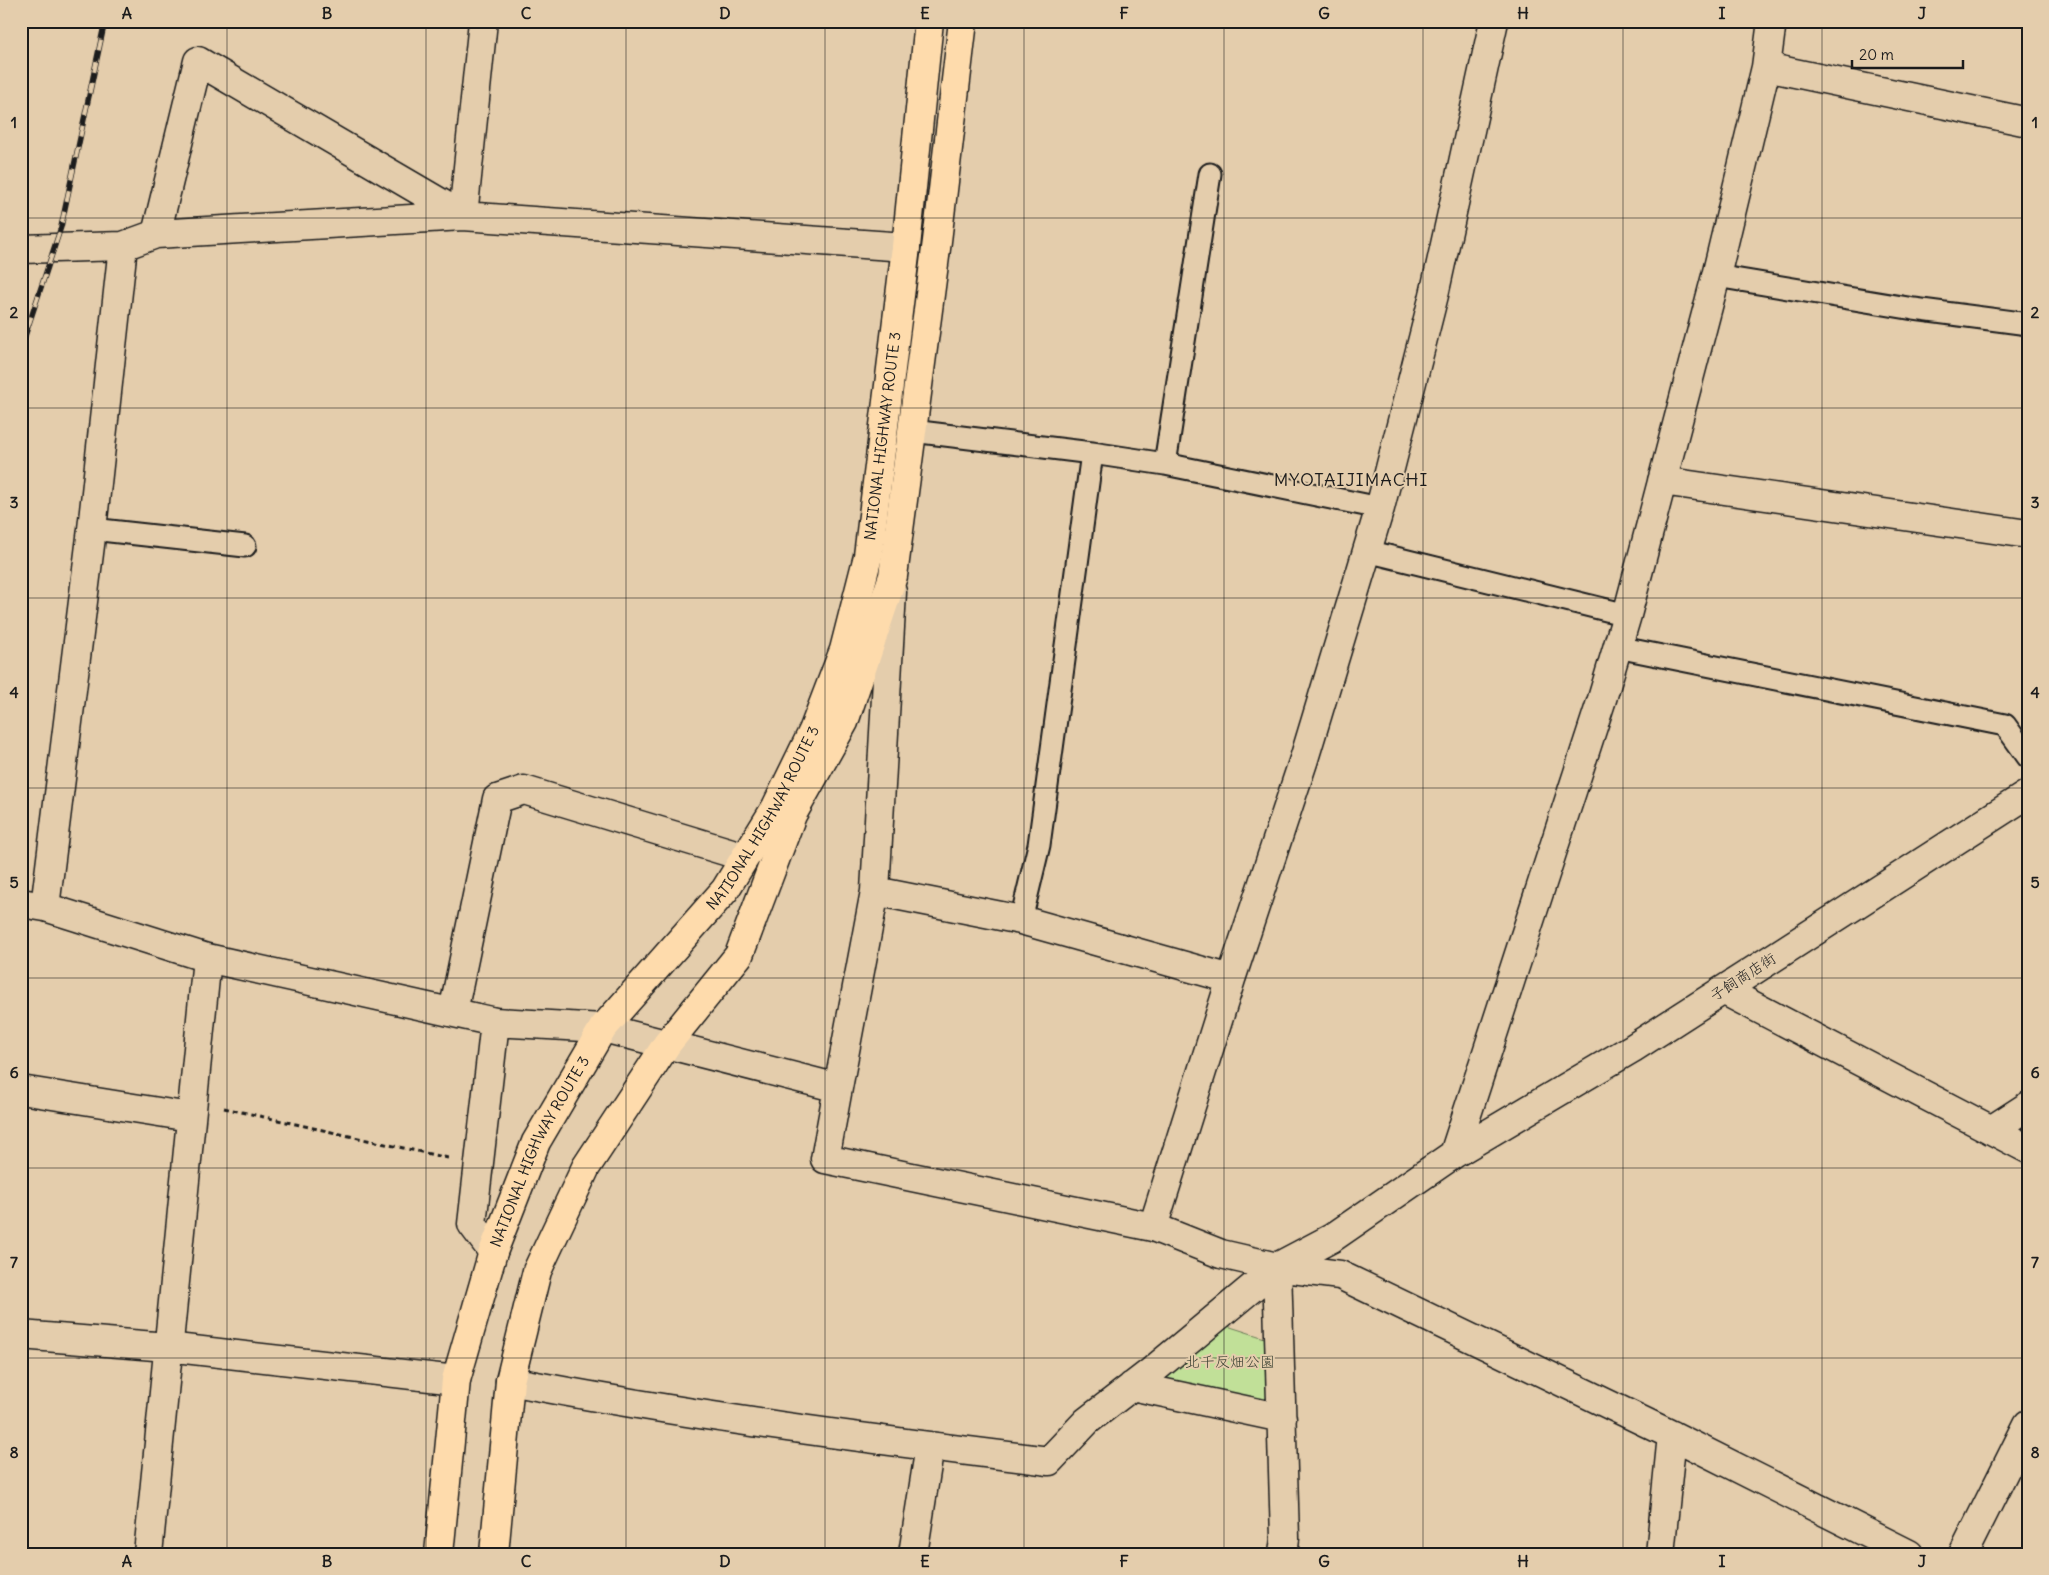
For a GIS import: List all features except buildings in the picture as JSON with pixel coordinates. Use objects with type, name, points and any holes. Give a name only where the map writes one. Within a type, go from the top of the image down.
[{"type":"highway","name":"NATIONAL HIGHWAY ROUTE 3","points":[[439,1554],[456,1380],[493,1252],[536,1142],[603,1028],[725,890],[776,807],[813,731],[846,641],[868,556],[906,247],[929,21]]},
{"type":"highway","name":"NATIONAL HIGHWAY ROUTE 3","points":[[494,1554],[510,1381],[537,1272],[586,1167],[667,1044],[739,955],[792,815],[844,722],[893,576],[963,21]]},
{"type":"street","points":[[462,216],[483,21]]},
{"type":"street","points":[[1153,1227],[1231,979],[1304,759],[1380,508],[1434,295],[1494,21]]},
{"type":"street","points":[[1454,1154],[1602,699],[1627,615],[1716,276],[1766,67],[1772,21]]},
{"type":"street","points":[[156,234],[198,61],[462,216]]},
{"type":"street","points":[[1766,67],[2028,122]]},
{"type":"street","points":[[21,249],[123,246],[156,234],[462,216],[906,247]]},
{"type":"street","points":[[123,246],[92,529],[33,905],[207,958],[495,1022],[603,1028],[838,1088]]},
{"type":"street","points":[[1662,481],[2028,534]]},
{"type":"street","points":[[893,576],[875,891],[825,1158],[1153,1227],[1221,1254],[1277,1266],[1340,1275],[1672,1435],[1909,1554]]},
{"type":"street","points":[[453,1012],[497,799],[524,790],[745,856]]},
{"type":"street","name":"子飼商店街","points":[[930,1446],[1049,1461],[1087,1421],[1277,1266],[1332,1238],[1454,1154],[1633,1048],[2028,794]]},
{"type":"street","points":[[875,891],[1021,920],[1231,979]]},
{"type":"street","points":[[148,1554],[207,958]]},
{"type":"street","points":[[1723,990],[2028,1149]]},
{"type":"street","points":[[493,1252],[472,1224],[495,1022]]},
{"type":"street","points":[[21,1090],[191,1109]]},
{"type":"street","points":[[1991,1130],[2028,1106]]},
{"type":"street","points":[[1277,1266],[1285,1538],[1283,1554]]},
{"type":"street","points":[[21,1334],[167,1347],[456,1380]]},
{"type":"street","points":[[510,1381],[622,1403],[930,1446],[913,1554]]},
{"type":"street","points":[[1132,1386],[1282,1418]]},
{"type":"street","points":[[1962,1554],[2028,1424]]},
{"type":"street","points":[[1660,1554],[1672,1435]]},
{"type":"lane","points":[[1165,464],[1210,174]]},
{"type":"lane","points":[[1716,276],[1914,309],[2028,324]]},
{"type":"lane","points":[[912,430],[1165,464],[1380,508]]},
{"type":"lane","points":[[1021,920],[1039,845],[1092,453]]},
{"type":"lane","points":[[92,529],[245,546]]},
{"type":"lane","points":[[1366,551],[1627,615]]},
{"type":"lane","points":[[1617,647],[2005,725],[2028,757]]},
{"type":"path","points":[[191,1109],[479,1165]]},
{"type":"green space","name":"北千反畑公園","points":[[1221,1324],[1274,1341],[1275,1405],[1161,1382]]},
{"type":"railway","points":[[21,348],[61,227],[105,21]]},
{"type":"district","name":"MYOTAIJIMACHI","points":[[1351,480]]}]
